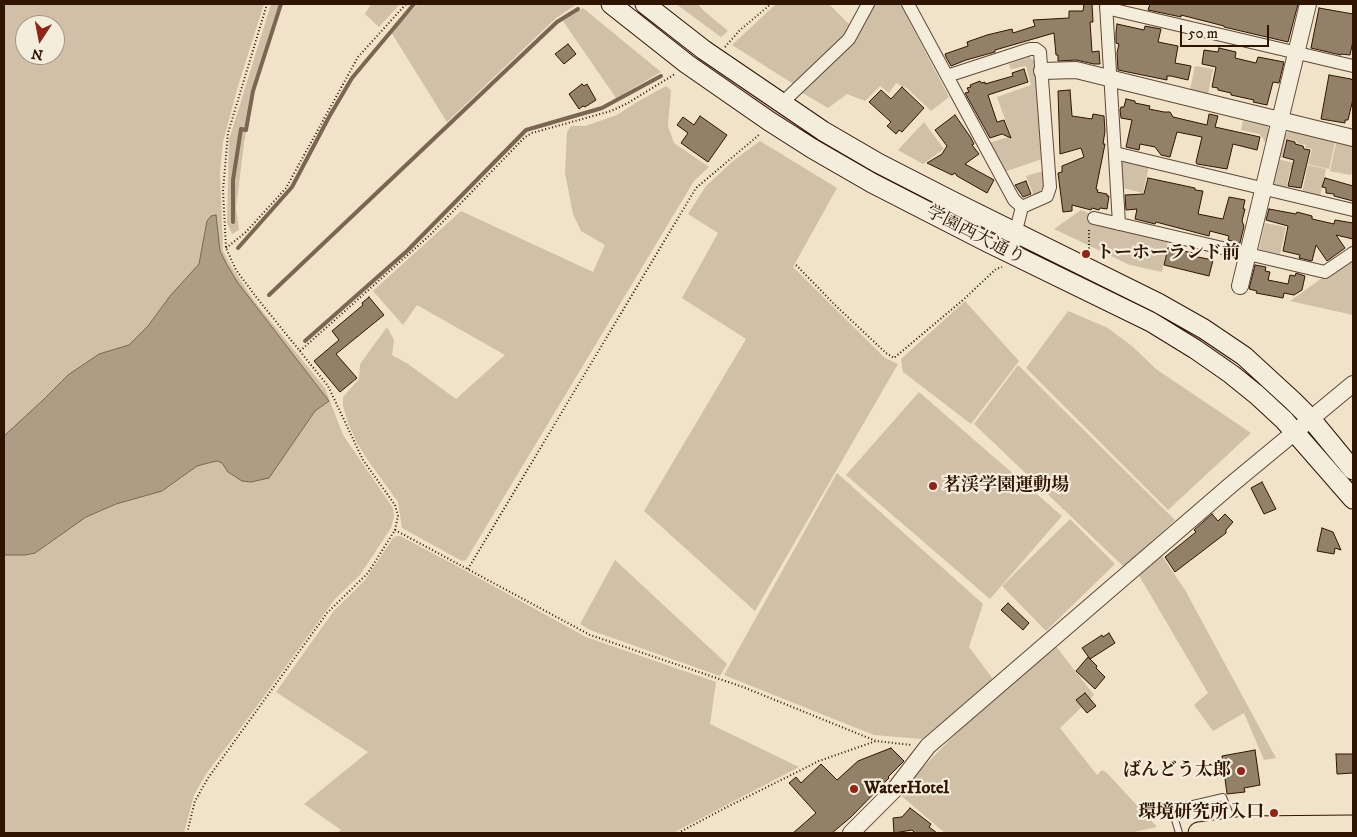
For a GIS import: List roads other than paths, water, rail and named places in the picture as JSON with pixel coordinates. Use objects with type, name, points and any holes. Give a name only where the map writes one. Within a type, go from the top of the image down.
[{"type":"highway","points":[[1199,833],[1235,828],[1274,826],[1353,826]]},
{"type":"main road","name":"学園西大通り","points":[[611,4],[687,64],[769,121],[872,183],[1007,260],[1151,322],[1195,349],[1257,395],[1295,432],[1353,499]]},
{"type":"main road","name":"学園西大通り","points":[[645,4],[704,50],[823,132],[878,163],[1158,303],[1204,329],[1244,356],[1311,419],[1352,471]]},
{"type":"main road","name":"学園西大通り","points":[[1331,474],[1353,514]]},
{"type":"street","points":[[782,104],[848,39],[868,4]]},
{"type":"street","points":[[908,4],[1014,200],[1022,207]]},
{"type":"street","points":[[1240,286],[1308,4]]},
{"type":"street","points":[[1119,224],[1106,6],[1353,66]]},
{"type":"street","points":[[947,76],[1036,49],[1040,52],[1050,187],[1047,196],[1022,207]]},
{"type":"street","points":[[1042,71],[1076,70],[1353,138]]},
{"type":"street","points":[[1115,153],[1353,210]]},
{"type":"street","points":[[1007,260],[1022,207]]},
{"type":"street","points":[[1094,218],[1325,272],[1353,253]]},
{"type":"street","points":[[852,833],[895,789],[928,746],[1225,490],[1353,384]]},
{"type":"lane","points":[[1179,833],[1174,816],[1176,808],[1223,797],[1235,828]]},
{"type":"waterway","points":[[233,222],[233,180],[241,129],[246,130],[253,91],[281,4]]},
{"type":"waterway","points":[[238,248],[292,187],[352,78],[414,4]]},
{"type":"waterway","points":[[269,295],[557,22],[578,9]]},
{"type":"waterway","points":[[305,341],[407,251],[526,130],[602,108],[661,76]]},
{"type":"place","name":"トーホーランド前","points":[[1086,254]]},
{"type":"place","name":"茗渓学園運動場","points":[[933,486]]},
{"type":"place","name":"ばんどう太郎","points":[[1241,771]]},
{"type":"place","name":"WaterHotel","points":[[854,789]]},
{"type":"place","name":"環境研究所入口","points":[[1274,813]]}]
